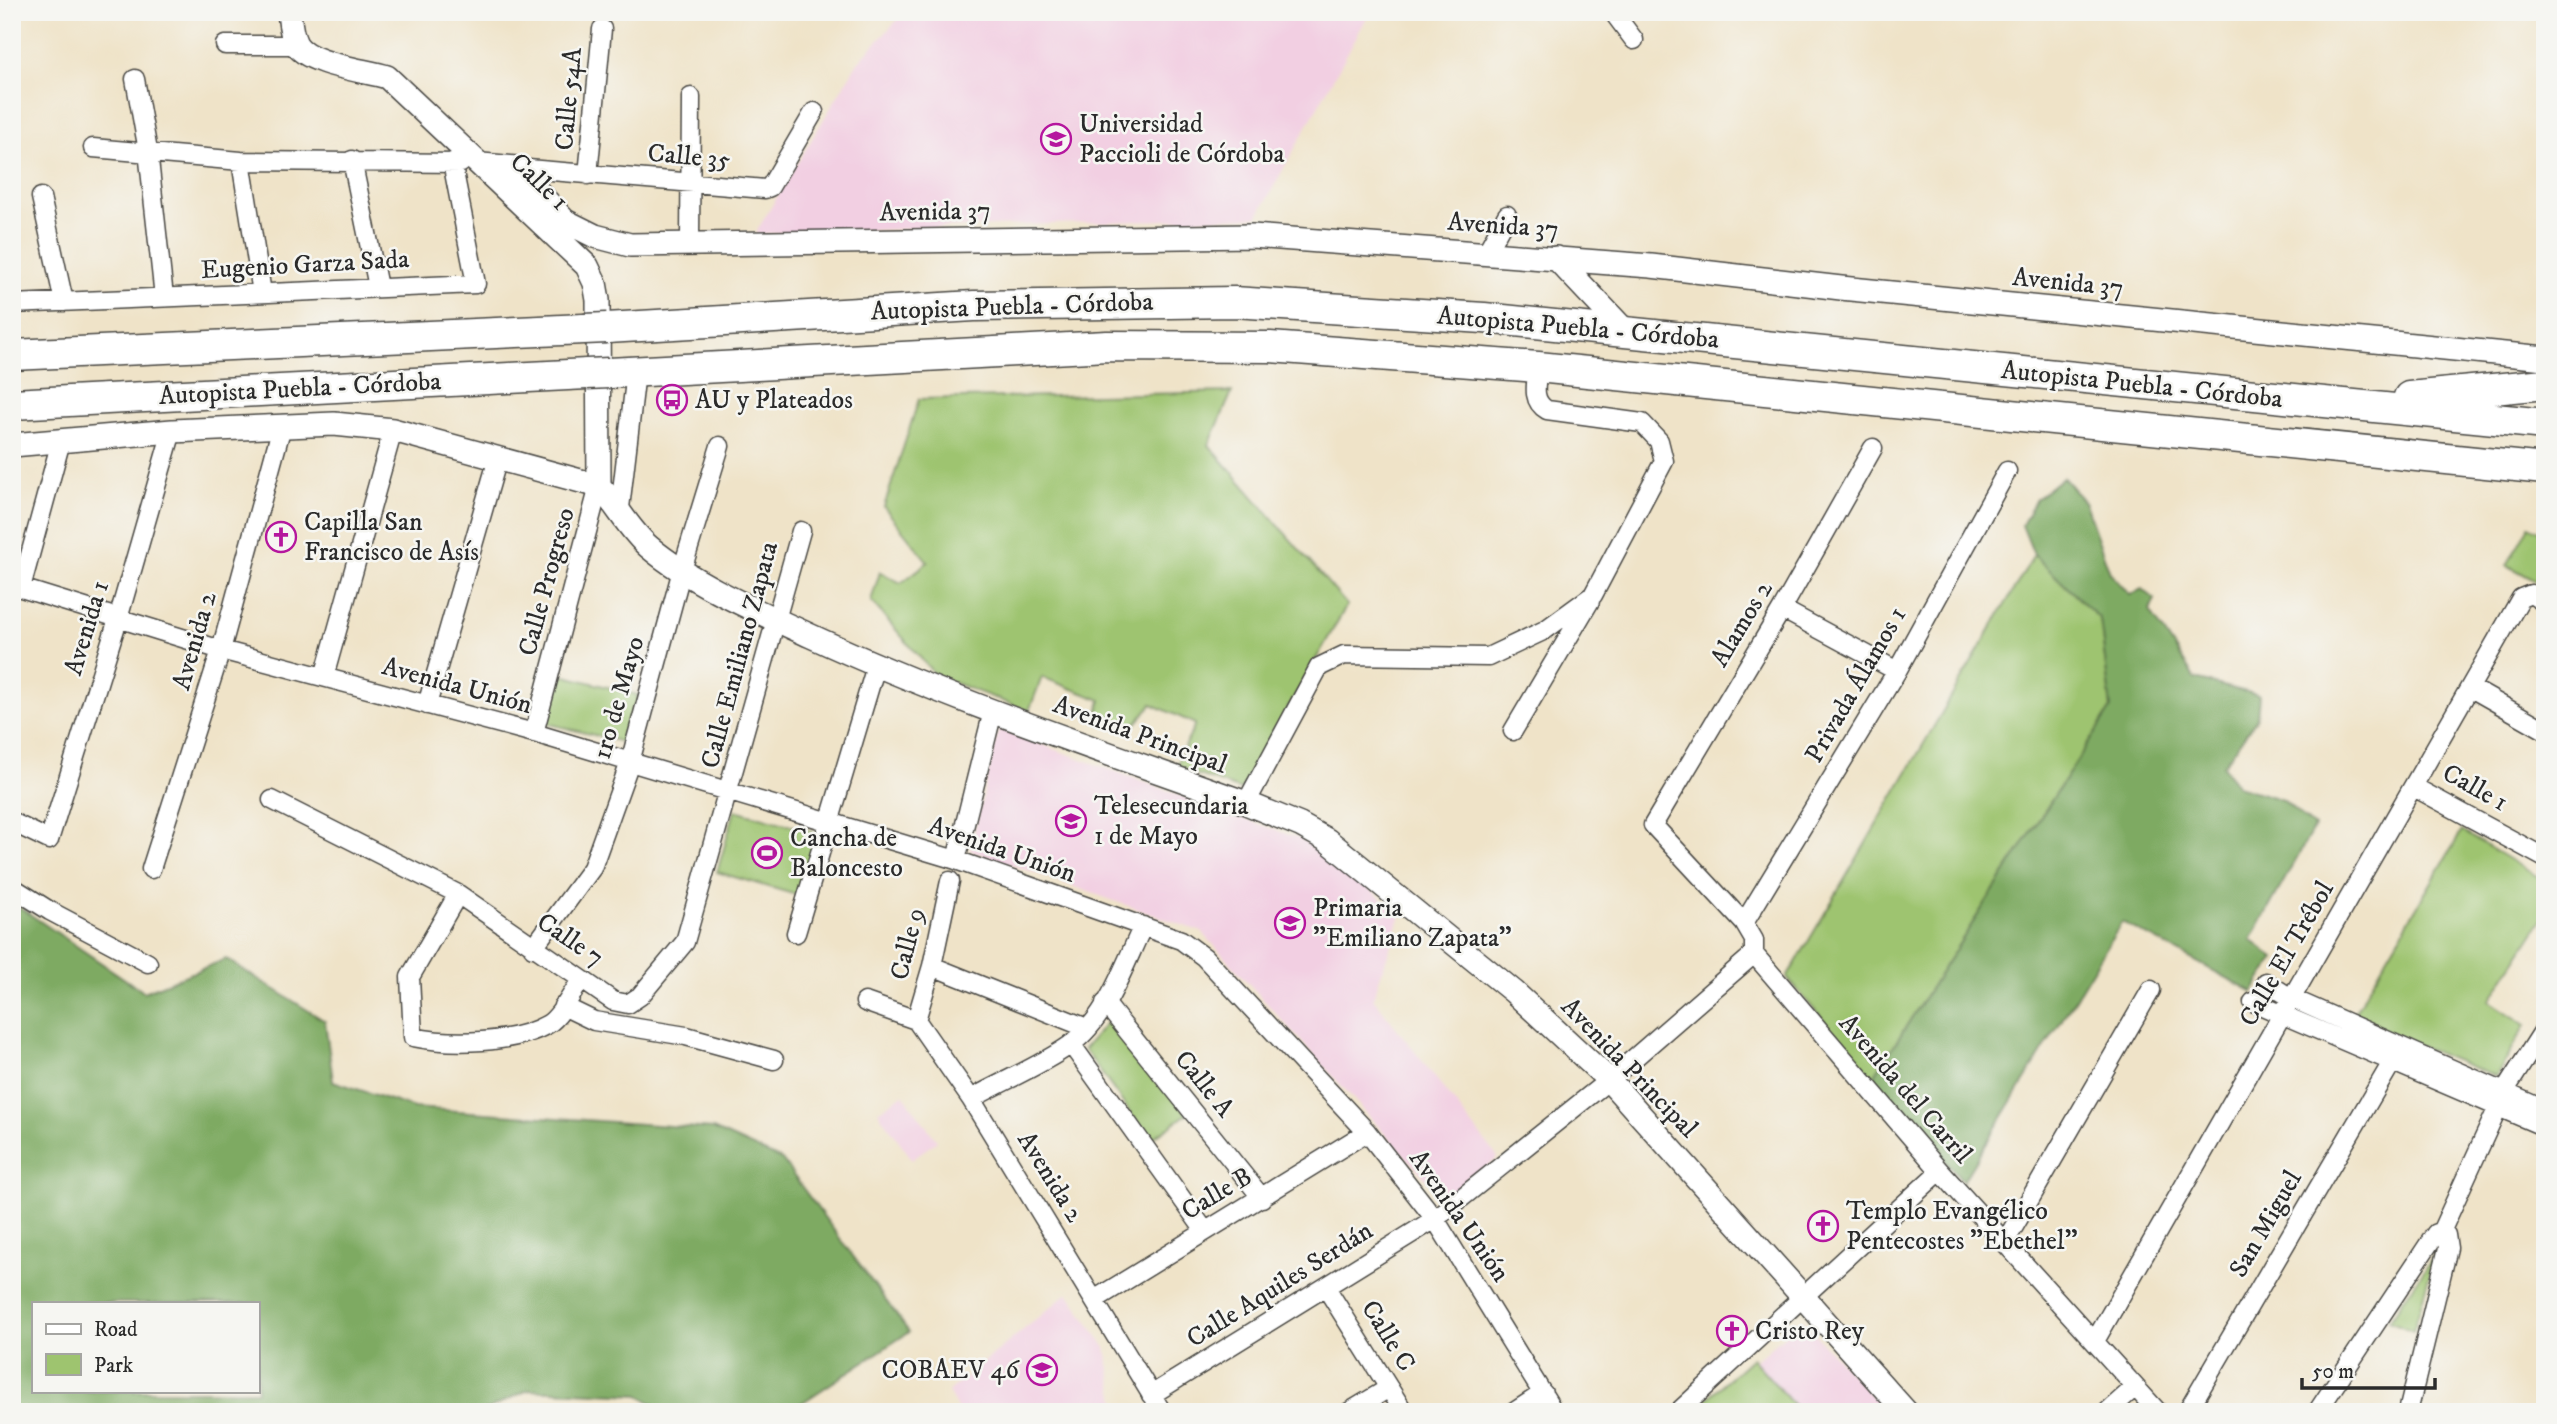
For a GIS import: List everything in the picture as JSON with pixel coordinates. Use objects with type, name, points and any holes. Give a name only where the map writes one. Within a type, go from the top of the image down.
[{"type":"highway","name":"Autopista Puebla - Córdoba","points":[[12,355],[595,328],[974,306],[1234,302],[1358,308],[1626,332],[2545,424]]},
{"type":"highway","name":"Autopista Puebla - Córdoba","points":[[12,404],[1107,346],[1270,347],[1538,367],[2545,469]]},
{"type":"highway","points":[[2331,404],[2545,384]]},
{"type":"street","points":[[225,45],[296,45],[289,12]]},
{"type":"street","points":[[1613,12],[1634,40]]},
{"type":"street","name":"Calle 54A","points":[[588,175],[602,29]]},
{"type":"street","name":"Calle 1","points":[[296,45],[316,61],[354,67],[387,77],[587,266],[595,283],[598,300],[599,486]]},
{"type":"street","points":[[135,79],[148,151],[164,297]]},
{"type":"street","points":[[690,243],[691,97]]},
{"type":"street","name":"Calle 35","points":[[516,167],[691,184],[770,187],[814,112]]},
{"type":"street","points":[[93,148],[241,161],[452,162],[516,167]]},
{"type":"street","points":[[352,160],[378,287]]},
{"type":"street","points":[[241,161],[262,293]]},
{"type":"street","name":"Eugenio Garza Sada","points":[[12,304],[476,284],[452,162]]},
{"type":"street","name":"Avenida 37","points":[[516,167],[565,221],[596,236],[630,245],[1252,236],[1556,258],[2545,358]]},
{"type":"street","points":[[41,197],[64,302]]},
{"type":"street","points":[[1486,253],[1507,215]]},
{"type":"street","points":[[1556,258],[1626,332]]},
{"type":"street","points":[[1513,731],[1594,595],[1664,461],[1659,441],[1642,423],[1546,410],[1539,405],[1535,399],[1538,367]]},
{"type":"street","points":[[611,373],[620,508]]},
{"type":"street","points":[[12,445],[172,431],[334,424],[393,430],[599,486]]},
{"type":"street","name":"Avenida 2","points":[[151,869],[221,650],[282,426]]},
{"type":"street","points":[[324,677],[393,430]]},
{"type":"street","name":"Avenida 1","points":[[12,822],[49,840],[118,619],[172,431]]},
{"type":"street","name":"Avenida Unión","points":[[61,441],[21,588],[221,650],[534,733],[956,860],[1181,940],[1204,957],[1367,1132],[1436,1219],[1554,1412]]},
{"type":"street","name":"1ro de Mayo","points":[[533,948],[592,868],[630,762],[682,570],[720,446]]},
{"type":"street","name":"Alamos 2","points":[[1653,825],[1782,609],[1873,448]]},
{"type":"street","points":[[428,705],[498,458]]},
{"type":"street","name":"Privada Álamos 1","points":[[1744,923],[1897,671],[2007,471]]},
{"type":"street","name":"Avenida Principal","points":[[599,486],[620,508],[632,531],[682,570],[777,621],[876,666],[993,712],[1300,825],[1349,856],[1514,992],[1609,1080],[1906,1412]]},
{"type":"street","name":"Calle Progreso","points":[[534,733],[599,486]]},
{"type":"street","name":"Calle Emiliano Zapata","points":[[729,793],[801,531]]},
{"type":"street","name":"Calle El Trébol","points":[[2095,1341],[2525,595],[2530,594],[2545,603]]},
{"type":"street","points":[[1246,803],[1319,667],[1331,659],[1344,655],[1488,657],[1545,630],[1594,595]]},
{"type":"street","points":[[1782,609],[1897,671]]},
{"type":"street","points":[[796,933],[876,666]]},
{"type":"street","points":[[2471,688],[2545,730]]},
{"type":"street","points":[[956,860],[993,712]]},
{"type":"street","name":"Calle 1","points":[[2414,787],[2545,858]]},
{"type":"street","name":"Calle 7","points":[[272,800],[458,894],[613,1001],[628,1004],[640,996],[685,942],[729,793]]},
{"type":"street","name":"Avenida del Carril","points":[[1653,825],[1744,923],[1754,940],[1754,954],[1940,1171],[2158,1412]]},
{"type":"street","name":"Calle 9","points":[[916,1020],[932,965],[950,881]]},
{"type":"street","points":[[12,887],[50,911],[148,963]]},
{"type":"street","points":[[458,894],[410,977],[413,1037],[430,1041],[512,1039],[550,1023],[582,980]]},
{"type":"street","points":[[971,1099],[1071,1044],[1087,1028],[1105,1003],[1143,926]]},
{"type":"street","name":"Calle Aquiles Serdán","points":[[1151,1395],[1327,1289],[1436,1219],[1609,1080],[1754,954]]},
{"type":"street","points":[[932,965],[1087,1028]]},
{"type":"street","points":[[2266,982],[2287,1006],[2391,1064],[2450,1079]]},
{"type":"street","points":[[2005,1242],[2151,990]]},
{"type":"street","points":[[865,1002],[916,1020]]},
{"type":"street","points":[[2253,1002],[2287,1006],[2450,1079],[2502,1099],[2545,1110]]},
{"type":"street","name":"Calle A","points":[[1105,1003],[1262,1198]]},
{"type":"street","points":[[563,1006],[594,1021],[686,1036],[774,1060]]},
{"type":"street","name":"Avenida 2","points":[[916,1020],[971,1099],[1162,1412]]},
{"type":"street","points":[[2317,1412],[2436,1233],[2441,1232],[2502,1099],[2545,1028]]},
{"type":"street","points":[[1071,1044],[1205,1231]]},
{"type":"street","name":"San Miguel","points":[[2187,1412],[2391,1064]]},
{"type":"street","points":[[2502,1099],[2545,1127]]},
{"type":"street","name":"Calle B","points":[[1094,1300],[1367,1132]]},
{"type":"street","points":[[1678,1412],[1940,1171]]},
{"type":"street","points":[[2408,1412],[2448,1248],[2446,1235],[2441,1232]]},
{"type":"street","name":"Calle C","points":[[1327,1289],[1404,1412]]},
{"type":"street","points":[[2107,1412],[2135,1387]]},
{"type":"street","points":[[1349,1412],[1389,1388]]},
{"type":"street","points":[[1514,1412],[1543,1393]]},
{"type":"shaded area","name":"Universidad Paccioli de Córdoba","points":[[905,12],[1370,12],[1257,217],[755,234],[858,62]]},
{"type":"shaded area","points":[[999,729],[1300,839],[1330,856],[1401,915],[1373,998],[1498,1158],[1445,1200],[1202,932],[970,850]]},
{"type":"shaded area","points":[[903,1094],[937,1141],[912,1159],[878,1112]]},
{"type":"shaded area","name":"COBAEV 46","points":[[1068,1293],[1106,1348],[1118,1412],[959,1412],[948,1392]]},
{"type":"shaded area","points":[[1802,1320],[1886,1412],[1800,1412],[1755,1361]]},
{"type":"green space","points":[[1232,392],[1209,445],[1347,605],[1241,790],[1176,767],[1195,724],[1152,704],[1132,728],[1098,713],[1101,700],[1042,677],[1029,711],[936,676],[871,601],[880,572],[901,583],[928,562],[884,507],[919,399]]},
{"type":"green space","points":[[2063,477],[2085,503],[2110,573],[2130,595],[2142,589],[2155,599],[2150,611],[2195,679],[2259,695],[2257,718],[2223,766],[2237,786],[2283,800],[2314,827],[2251,940],[2275,958],[2253,992],[2122,922],[1963,1181],[1873,1078],[2111,708],[2100,619],[2034,555],[2022,525],[2036,499]]},
{"type":"green space","points":[[2529,526],[2545,535],[2545,586],[2507,565]]},
{"type":"green space","points":[[2034,555],[2100,619],[2111,708],[1873,1078],[1787,978]]},
{"type":"green space","points":[[558,674],[638,695],[626,743],[546,723]]},
{"type":"green space","name":"Cancha de Baloncesto","points":[[735,810],[818,833],[800,896],[717,872]]},
{"type":"green space","points":[[2462,831],[2545,881],[2545,915],[2490,1001],[2526,1025],[2496,1077],[2351,1018]]},
{"type":"green space","points":[[12,902],[144,992],[226,959],[325,1021],[333,1081],[414,1108],[713,1129],[782,1160],[909,1332],[788,1412],[666,1412],[639,1395],[528,1390],[482,1412],[12,1412]]},
{"type":"green space","points":[[1111,1017],[1187,1114],[1150,1140],[1084,1049]]},
{"type":"green space","points":[[2436,1253],[2413,1331],[2389,1321]]},
{"type":"green space","points":[[1752,1358],[1800,1412],[1692,1412]]},
{"type":"place","name":"Universidad Paccioli de Córdoba","points":[[1056,139]]},
{"type":"place","name":"AU y Plateados","points":[[672,400]]},
{"type":"place","name":"Capilla San Francisco de Asís","points":[[281,537]]},
{"type":"place","name":"Telesecundaria 1 de Mayo","points":[[1071,821]]},
{"type":"place","name":"Cancha de Baloncesto","points":[[767,853]]},
{"type":"place","name":"Primaria \"Emiliano Zapata\"","points":[[1290,923]]},
{"type":"place","name":"Templo Evangélico Pentecostes \"Ebethel\"","points":[[1823,1226]]},
{"type":"place","name":"Cristo Rey","points":[[1732,1331]]},
{"type":"place","name":"COBAEV 46","points":[[1042,1370]]}]
